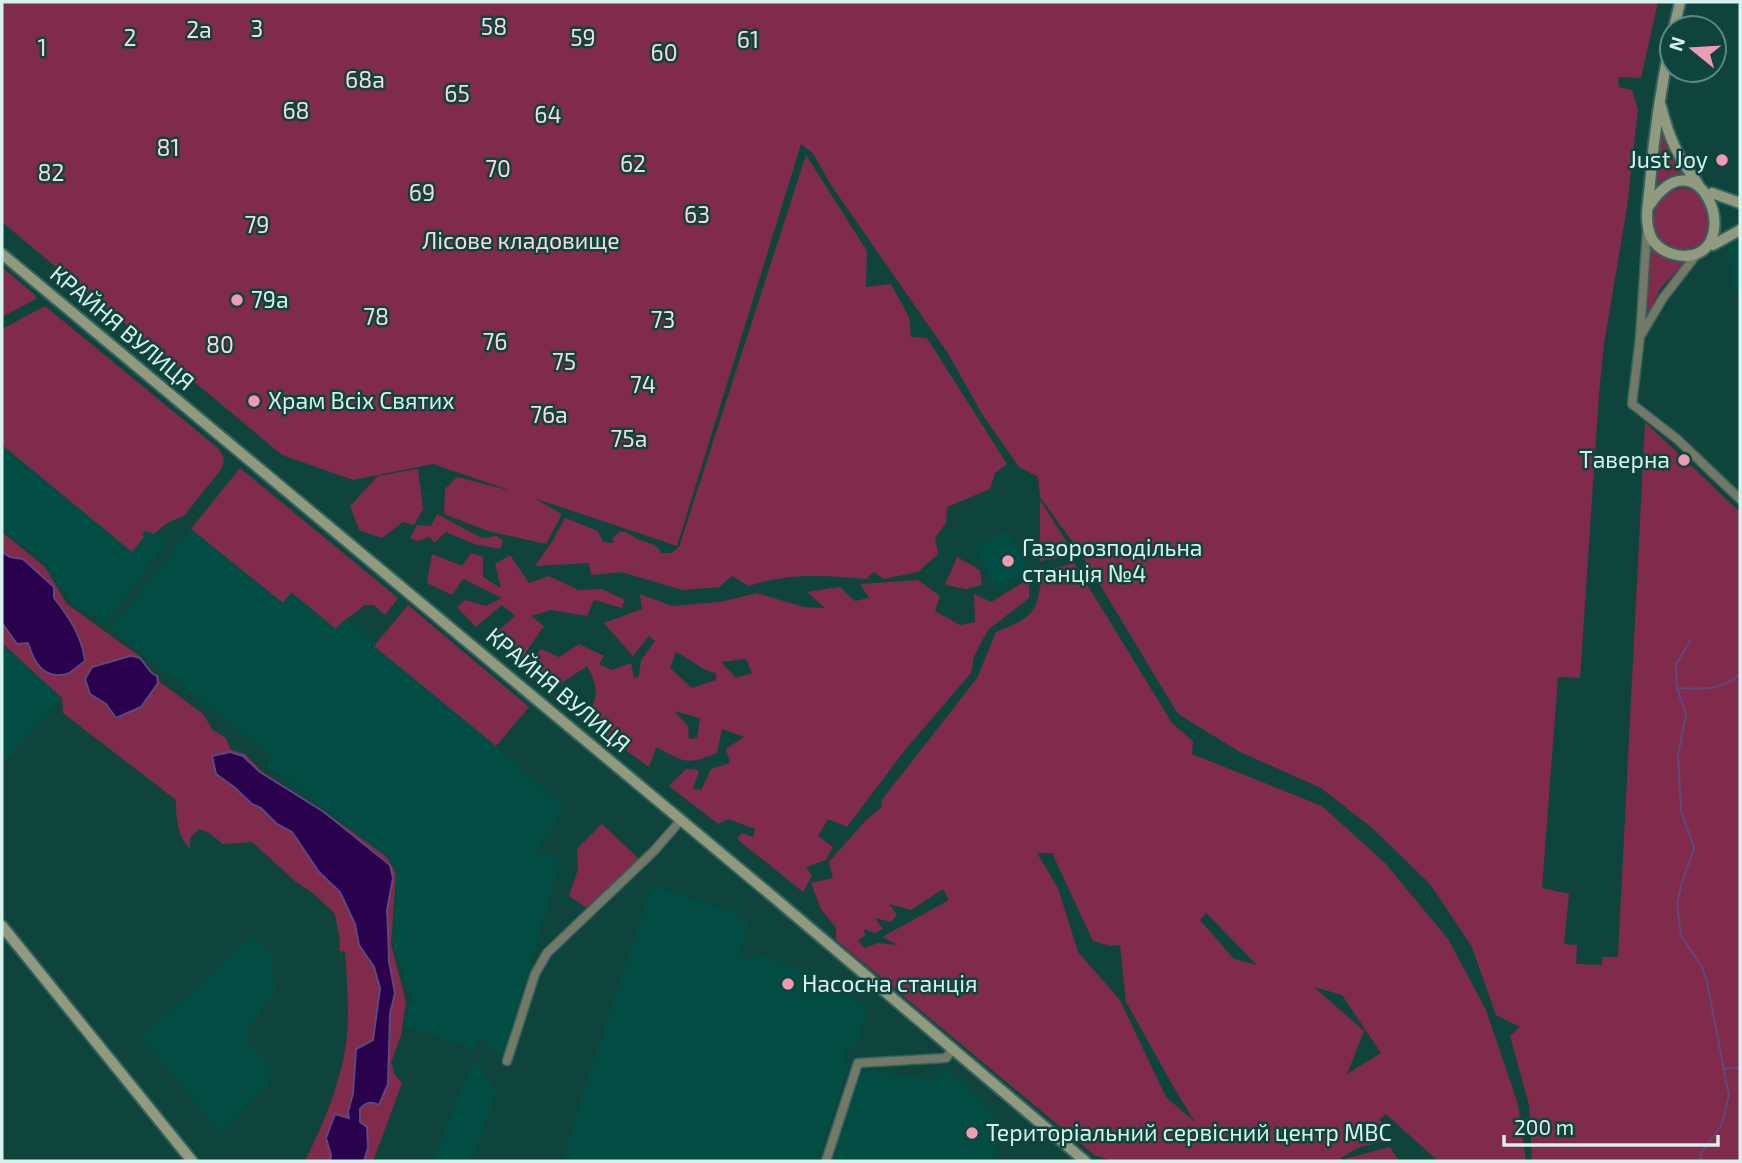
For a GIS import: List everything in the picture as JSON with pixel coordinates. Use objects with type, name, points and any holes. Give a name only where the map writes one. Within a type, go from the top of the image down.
[{"type":"street","points":[[1662,84],[1632,404],[1677,439],[1740,499]]},
{"type":"street","points":[[1659,99],[1669,139],[1679,159],[1698,184],[1712,193],[1740,203]]},
{"type":"street","points":[[1649,206],[1664,188],[1675,183],[1698,184]]},
{"type":"street","points":[[1710,246],[1718,237],[1722,226],[1722,214],[1712,193]]},
{"type":"street","points":[[1647,226],[1663,250],[1686,257],[1697,254],[1740,230]]},
{"type":"street","name":"КРАЙНЯ ВУЛИЦЯ","points":[[2,254],[1085,1161]]},
{"type":"street","points":[[1640,337],[1662,298],[1697,254]]},
{"type":"street","points":[[507,1061],[535,974],[547,953],[654,851],[681,820]]},
{"type":"street","points":[[2,926],[192,1161]]},
{"type":"street","points":[[826,1161],[858,1063],[946,1058],[952,1050]]},
{"type":"shaded area","points":[[1740,236],[1740,292],[1732,293],[1728,244]]},
{"type":"shaded area","points":[[2,445],[132,552],[146,530],[168,541],[103,625],[66,598],[69,594],[53,579],[56,574],[53,572],[49,578],[45,575],[50,568],[5,532],[2,534]]},
{"type":"shaded area","points":[[191,529],[282,603],[290,592],[336,629],[345,618],[376,643],[374,646],[496,746],[564,808],[537,851],[561,860],[508,1038],[508,1048],[503,1056],[478,1038],[473,1050],[404,1025],[411,998],[393,944],[397,869],[288,779],[265,767],[272,757],[111,629]]},
{"type":"shaded area","name":"Газорозподільна станція №4","points":[[1006,530],[1031,571],[999,590],[974,549]]},
{"type":"shaded area","points":[[2,552],[10,557],[23,559],[54,587],[54,598],[74,627],[85,661],[69,673],[59,675],[46,672],[33,657],[28,643],[17,644],[2,623]]},
{"type":"shaded area","points":[[2,635],[62,697],[2,764]]},
{"type":"shaded area","points":[[130,656],[140,658],[157,676],[158,683],[141,707],[116,718],[106,704],[90,694],[85,679],[92,667]]},
{"type":"shaded area","points":[[230,752],[243,756],[260,772],[324,812],[390,865],[393,878],[387,910],[389,962],[395,993],[390,1014],[388,1084],[379,1105],[369,1103],[360,1109],[360,1122],[367,1127],[368,1148],[364,1161],[330,1161],[326,1138],[335,1114],[349,1118],[356,1049],[373,1040],[380,988],[374,967],[359,945],[355,924],[340,892],[319,872],[292,832],[277,824],[261,808],[252,804],[216,774],[212,756]]},
{"type":"shaded area","points":[[652,885],[738,914],[737,919],[749,923],[739,956],[752,960],[758,954],[835,983],[868,1011],[855,1048],[845,1048],[847,1071],[817,1161],[563,1161]]},
{"type":"shaded area","points":[[253,936],[271,954],[275,990],[250,1027],[246,1040],[272,1069],[269,1083],[221,1133],[140,1036]]},
{"type":"shaded area","points":[[473,1060],[497,1090],[472,1161],[433,1161]]},
{"type":"shaded area","points":[[945,1070],[988,1108],[1001,1138],[993,1161],[830,1161],[858,1075],[872,1071],[935,1080]]},
{"type":"green space","points":[[2,2],[1658,2],[1641,78],[1618,77],[1619,87],[1632,90],[1638,109],[1627,207],[1604,344],[1599,393],[1580,678],[1558,677],[1542,888],[1569,894],[1564,944],[1577,945],[1576,964],[1602,965],[1602,957],[1618,957],[1645,422],[1740,512],[1740,1161],[1532,1161],[1529,1105],[1510,1036],[1520,1027],[1496,1015],[1472,947],[1430,884],[1372,828],[1321,788],[1240,752],[1178,714],[1082,555],[1040,497],[1038,477],[1019,467],[982,414],[949,355],[831,185],[813,153],[801,144],[677,546],[534,498],[562,514],[546,544],[488,531],[444,514],[445,489],[457,477],[512,491],[433,464],[353,480],[282,455],[2,222]]},
{"type":"green space","points":[[1660,127],[1674,160],[1684,175],[1669,177],[1655,186]]},
{"type":"green space","points":[[806,155],[867,251],[866,287],[891,284],[909,317],[911,337],[927,338],[1007,464],[995,473],[990,489],[947,507],[946,523],[935,538],[938,554],[918,572],[884,579],[874,572],[866,579],[791,577],[749,586],[732,576],[719,587],[683,590],[621,572],[591,575],[589,563],[535,566],[565,518],[598,531],[603,542],[614,543],[612,539],[620,531],[655,545],[662,553],[671,553],[679,547]]},
{"type":"green space","points":[[1683,188],[1699,191],[1715,215],[1705,242],[1692,249],[1676,249],[1666,244],[1658,236],[1654,224],[1654,213],[1659,202],[1668,193]]},
{"type":"green space","points":[[1649,246],[1667,259],[1685,262],[1661,288],[1642,328]]},
{"type":"green space","points":[[2,267],[35,295],[36,299],[2,317]]},
{"type":"green space","points":[[45,306],[219,449],[224,458],[222,468],[184,516],[167,523],[154,534],[145,531],[142,535],[144,537],[132,552],[2,445],[2,329]]},
{"type":"green space","points":[[240,468],[398,598],[385,615],[374,605],[364,605],[336,629],[291,592],[283,603],[191,529]]},
{"type":"green space","points":[[418,469],[423,509],[414,525],[403,522],[382,538],[359,530],[350,506],[378,476]]},
{"type":"green space","points":[[1040,500],[1075,555],[1040,561]]},
{"type":"green space","points":[[437,514],[482,538],[497,536],[503,541],[500,549],[474,544],[446,532],[434,543],[430,537],[418,541],[410,538],[417,525],[431,526]]},
{"type":"green space","points":[[2,532],[45,567],[67,604],[142,658],[160,682],[203,714],[213,730],[226,738],[231,750],[245,754],[261,771],[387,857],[396,873],[391,944],[406,1002],[401,1035],[391,1063],[395,1075],[402,1083],[373,1161],[305,1161],[330,1104],[340,1075],[346,1044],[348,1010],[345,952],[339,951],[335,914],[252,842],[223,844],[208,832],[199,829],[190,838],[190,849],[180,832],[176,800],[63,713],[62,698],[2,643]]},
{"type":"green space","points":[[471,553],[483,557],[483,577],[501,588],[495,564],[510,555],[529,583],[549,576],[578,590],[602,589],[625,600],[622,608],[594,600],[587,616],[551,610],[531,616],[544,626],[526,652],[535,657],[541,649],[559,657],[579,644],[604,656],[599,664],[612,670],[631,663],[634,678],[639,676],[641,660],[655,641],[649,636],[633,656],[604,623],[642,609],[640,594],[672,606],[720,602],[757,593],[803,607],[825,608],[807,592],[840,587],[855,601],[869,598],[860,584],[918,580],[940,596],[935,611],[960,625],[975,622],[974,594],[991,602],[1029,579],[1029,598],[988,630],[974,656],[971,673],[905,750],[847,827],[828,819],[818,836],[833,847],[826,860],[806,867],[812,876],[803,892],[737,839],[742,833],[753,837],[755,829],[728,819],[718,824],[669,786],[686,769],[699,770],[693,789],[701,790],[711,769],[730,763],[726,749],[744,737],[722,729],[717,753],[691,761],[680,759],[656,747],[649,767],[602,733],[589,714],[596,690],[587,666],[556,687],[491,637],[515,616],[502,605],[476,627],[457,607],[465,600],[486,606],[502,598],[463,579],[452,595],[427,583],[432,554],[462,566]],"holes":[[[676,652],[716,673],[716,680],[692,688],[670,668]],[[746,659],[752,673],[736,678],[721,662]],[[674,711],[700,718],[697,738],[689,739],[688,726]]]},
{"type":"green space","points":[[957,557],[980,570],[982,585],[966,589],[945,585]]},
{"type":"green space","points":[[1074,563],[1172,723],[1193,741],[1192,754],[1322,806],[1385,863],[1448,939],[1486,1010],[1518,1104],[1526,1161],[1438,1161],[1386,1114],[1379,1120],[1385,1125],[1381,1142],[1357,1148],[1341,1158],[1341,1161],[1113,1161],[1094,1155],[836,940],[836,928],[821,909],[811,883],[833,878],[829,862],[866,820],[882,807],[881,801],[977,678],[996,632],[1019,622],[1032,612],[1038,597],[1042,572]],"holes":[[[1037,853],[1052,853],[1093,941],[1110,946],[1120,945],[1126,1002],[1195,1122],[1166,1097],[1120,1000],[1078,952],[1058,888]],[[943,889],[949,900],[882,937],[898,945],[878,943],[864,948],[858,940],[865,936],[864,929],[875,933],[883,929],[875,918],[891,922],[897,915],[889,904],[911,910]],[[1206,913],[1257,965],[1234,959],[1200,920]],[[1314,987],[1342,995],[1381,1053],[1347,1074],[1364,1031]]]},
{"type":"green space","points":[[408,605],[529,707],[496,746],[374,646]]},
{"type":"green space","points":[[602,824],[639,859],[587,908],[569,896],[578,869],[577,849]]},
{"type":"green space","points":[[1390,1147],[1399,1161],[1345,1161],[1345,1159]]},
{"type":"waterway","points":[[1690,641],[1676,664],[1677,688],[1686,715],[1678,755],[1681,810],[1694,848],[1677,904],[1681,936],[1703,969],[1707,982],[1729,1096],[1721,1126],[1701,1153],[1700,1161]]},
{"type":"waterway","points":[[1678,688],[1719,686],[1740,674]]},
{"type":"waterway","points":[[1724,1069],[1740,1067]]},
{"type":"place","name":"Just Joy","points":[[1722,160]]},
{"type":"place","name":"79а","points":[[237,300]]},
{"type":"place","name":"Храм Всіх Святих","points":[[254,401]]},
{"type":"place","name":"Таверна","points":[[1684,460]]},
{"type":"place","name":"Газорозподільна станція №4","points":[[1008,561]]},
{"type":"place","name":"Насосна станція","points":[[788,984]]},
{"type":"place","name":"Територіальний сервісний центр МВС","points":[[972,1133]]},
{"type":"park label","name":"58","points":[[494,27]]},
{"type":"park label","name":"3","points":[[257,29]]},
{"type":"park label","name":"2а","points":[[199,30]]},
{"type":"park label","name":"2","points":[[130,38]]},
{"type":"park label","name":"59","points":[[583,38]]},
{"type":"park label","name":"61","points":[[748,40]]},
{"type":"park label","name":"1","points":[[42,48]]},
{"type":"park label","name":"60","points":[[664,53]]},
{"type":"park label","name":"68а","points":[[365,80]]},
{"type":"park label","name":"65","points":[[457,94]]},
{"type":"park label","name":"68","points":[[296,111]]},
{"type":"park label","name":"64","points":[[548,115]]},
{"type":"park label","name":"81","points":[[168,148]]},
{"type":"park label","name":"62","points":[[633,164]]},
{"type":"park label","name":"70","points":[[498,169]]},
{"type":"park label","name":"82","points":[[51,173]]},
{"type":"park label","name":"69","points":[[422,193]]},
{"type":"park label","name":"63","points":[[697,215]]},
{"type":"park label","name":"79","points":[[257,225]]},
{"type":"park label","name":"Лісове кладовище","points":[[521,241]]},
{"type":"park label","name":"78","points":[[376,317]]},
{"type":"park label","name":"73","points":[[663,320]]},
{"type":"park label","name":"76","points":[[495,342]]},
{"type":"park label","name":"80","points":[[220,345]]},
{"type":"park label","name":"75","points":[[564,362]]},
{"type":"park label","name":"74","points":[[643,385]]},
{"type":"park label","name":"76а","points":[[549,415]]},
{"type":"park label","name":"75а","points":[[629,439]]}]
